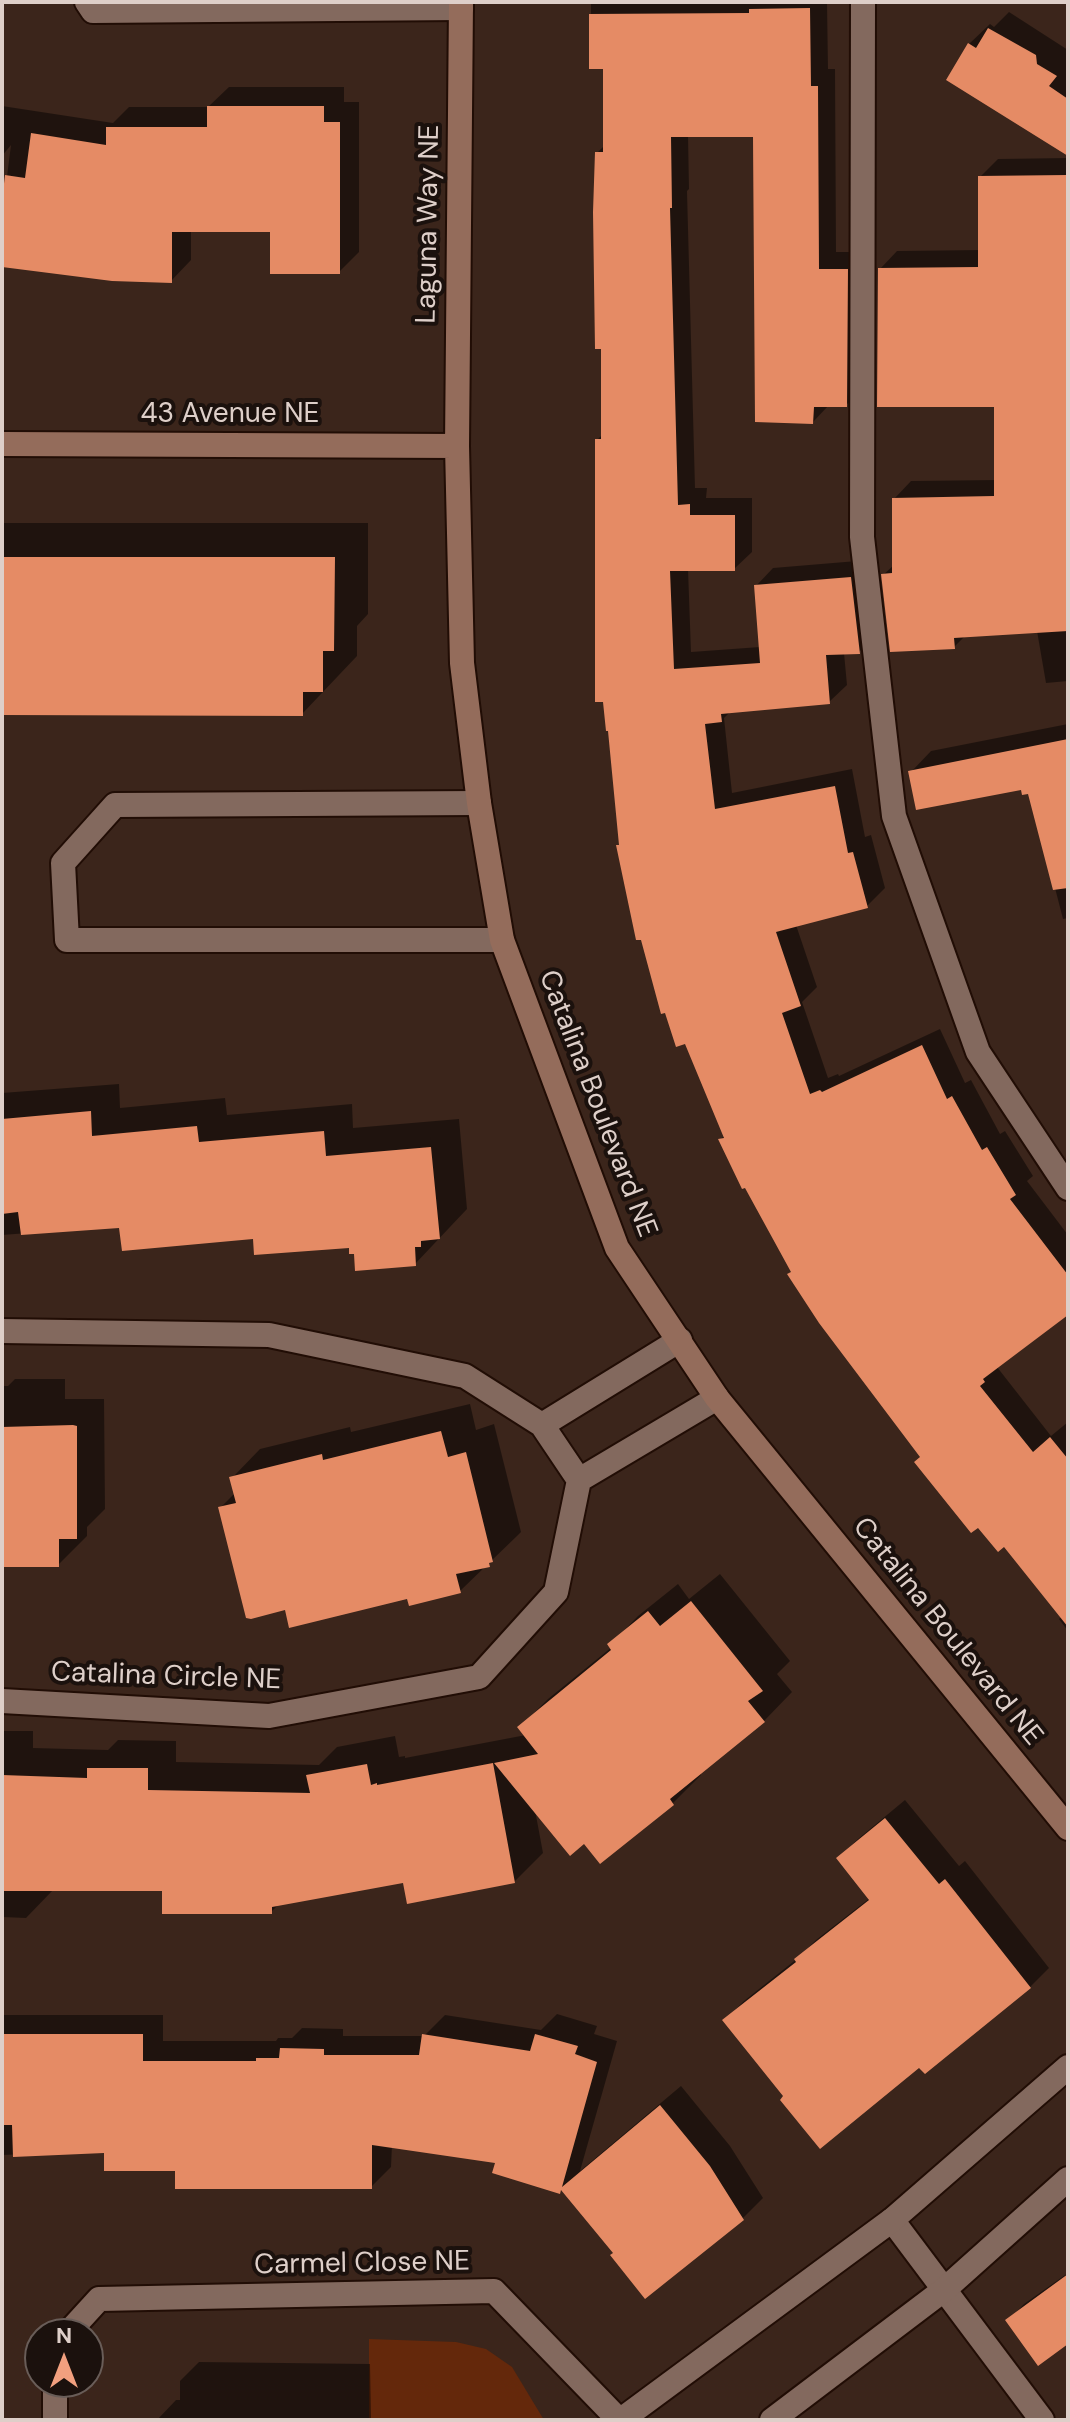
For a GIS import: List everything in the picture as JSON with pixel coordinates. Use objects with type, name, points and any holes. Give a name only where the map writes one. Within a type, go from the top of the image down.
[{"type":"street","points":[[87,2],[93,11],[461,5]]},
{"type":"street","points":[[863,2],[862,537],[894,816],[978,1052],[1068,1188]]},
{"type":"street","name":"Laguna Way NE","points":[[457,446],[461,5]]},
{"type":"street","name":"43 Avenue NE","points":[[2,444],[457,446]]},
{"type":"street","name":"Catalina Boulevard NE","points":[[457,446],[462,663],[479,803],[502,940],[617,1248],[717,1398],[1068,1828]]},
{"type":"street","points":[[479,803],[115,805],[63,863],[67,940],[502,940]]},
{"type":"street","points":[[2,1331],[269,1335],[465,1376],[542,1425],[579,1480],[717,1398]]},
{"type":"street","points":[[542,1425],[680,1340]]},
{"type":"street","name":"Catalina Circle NE","points":[[2,1701],[269,1716],[479,1677],[556,1592],[579,1480]]},
{"type":"street","name":"Carmel Close NE","points":[[82,2318],[99,2299],[494,2291],[620,2420],[892,2220],[1068,2067]]},
{"type":"street","points":[[772,2420],[945,2289],[1068,2179]]},
{"type":"street","points":[[892,2220],[1042,2420]]},
{"type":"street","points":[[55,2398],[55,2420]]},
{"type":"shaded area","points":[[369,2339],[456,2342],[486,2349],[512,2367],[544,2420],[369,2420]]},
{"type":"building","points":[[810,8],[811,86],[818,86],[819,269],[848,269],[847,407],[814,407],[813,424],[755,422],[753,137],[671,137],[678,505],[690,504],[690,515],[735,515],[735,571],[670,571],[674,669],[760,663],[754,585],[851,577],[860,654],[826,655],[830,704],[721,714],[722,722],[705,724],[715,809],[835,786],[848,853],[853,852],[868,908],[776,932],[801,1006],[782,1013],[810,1094],[822,1092],[922,1045],[947,1099],[952,1096],[982,1150],[987,1147],[1016,1195],[1010,1199],[1068,1275],[1068,1315],[983,1379],[985,1382],[980,1386],[1033,1452],[1050,1437],[1068,1459],[1068,1627],[1004,1547],[998,1552],[978,1528],[971,1533],[914,1462],[920,1457],[819,1323],[787,1274],[791,1272],[745,1188],[742,1189],[718,1139],[724,1138],[685,1044],[676,1047],[665,1013],[661,1014],[641,940],[636,940],[616,845],[619,845],[608,731],[603,702],[595,702],[595,439],[601,439],[601,349],[595,349],[593,212],[595,152],[603,152],[603,69],[589,69],[589,14],[749,13],[749,9]]},
{"type":"building","points":[[988,28],[1036,55],[1037,64],[1057,76],[1049,86],[1068,99],[1068,156],[946,80],[968,43],[976,48]]},
{"type":"building","points":[[207,106],[324,106],[324,122],[340,122],[340,274],[270,274],[270,232],[172,232],[172,283],[112,281],[2,267],[5,175],[25,178],[31,133],[106,145],[106,127],[207,127]]},
{"type":"building","points":[[1068,175],[1068,631],[954,638],[955,649],[890,652],[881,574],[892,573],[892,498],[994,496],[994,407],[877,407],[878,268],[978,267],[978,176]]},
{"type":"building","points":[[2,557],[335,557],[334,651],[323,651],[323,692],[303,692],[303,716],[2,715]]},
{"type":"building","points":[[1068,739],[1068,888],[1053,890],[1028,794],[1022,795],[1021,790],[916,810],[908,771]]},
{"type":"building","points":[[91,1111],[92,1136],[197,1126],[199,1142],[324,1131],[326,1156],[431,1147],[440,1239],[421,1241],[421,1247],[415,1247],[416,1266],[355,1271],[354,1254],[349,1254],[349,1248],[254,1255],[253,1239],[122,1251],[119,1228],[21,1235],[18,1212],[2,1214],[2,1119]]},
{"type":"building","points":[[77,1426],[77,1539],[59,1539],[59,1567],[2,1567],[2,1427]]},
{"type":"building","points":[[441,1431],[448,1457],[466,1452],[493,1562],[489,1563],[490,1567],[456,1574],[461,1593],[409,1606],[407,1599],[289,1628],[285,1610],[246,1618],[218,1507],[236,1503],[229,1477],[322,1454],[323,1460]]},
{"type":"building","points":[[691,1601],[763,1691],[748,1701],[765,1722],[670,1799],[674,1805],[600,1864],[584,1844],[570,1856],[494,1763],[538,1754],[517,1727],[611,1650],[607,1644],[648,1611],[660,1626]]},
{"type":"building","points":[[493,1763],[515,1883],[407,1904],[403,1883],[272,1907],[272,1914],[162,1914],[162,1891],[2,1891],[2,1775],[87,1778],[87,1768],[148,1768],[148,1790],[310,1793],[306,1775],[367,1764],[371,1785],[377,1785]]},
{"type":"building","points":[[885,1818],[939,1884],[945,1879],[1031,1988],[925,2074],[919,2068],[820,2149],[780,2100],[783,2096],[722,2020],[869,1900],[836,1858]]},
{"type":"building","points":[[2,2034],[143,2034],[143,2061],[256,2061],[256,2058],[279,2058],[280,2048],[324,2049],[324,2055],[419,2055],[422,2034],[530,2051],[535,2034],[578,2046],[575,2054],[597,2062],[562,2187],[660,2105],[710,2166],[744,2220],[645,2299],[610,2255],[613,2253],[561,2190],[560,2194],[492,2173],[495,2163],[372,2145],[372,2189],[175,2189],[175,2171],[104,2171],[104,2153],[13,2157],[12,2125],[2,2125]]},
{"type":"building","points":[[1068,2274],[1068,2344],[1038,2366],[1005,2320]]}]
